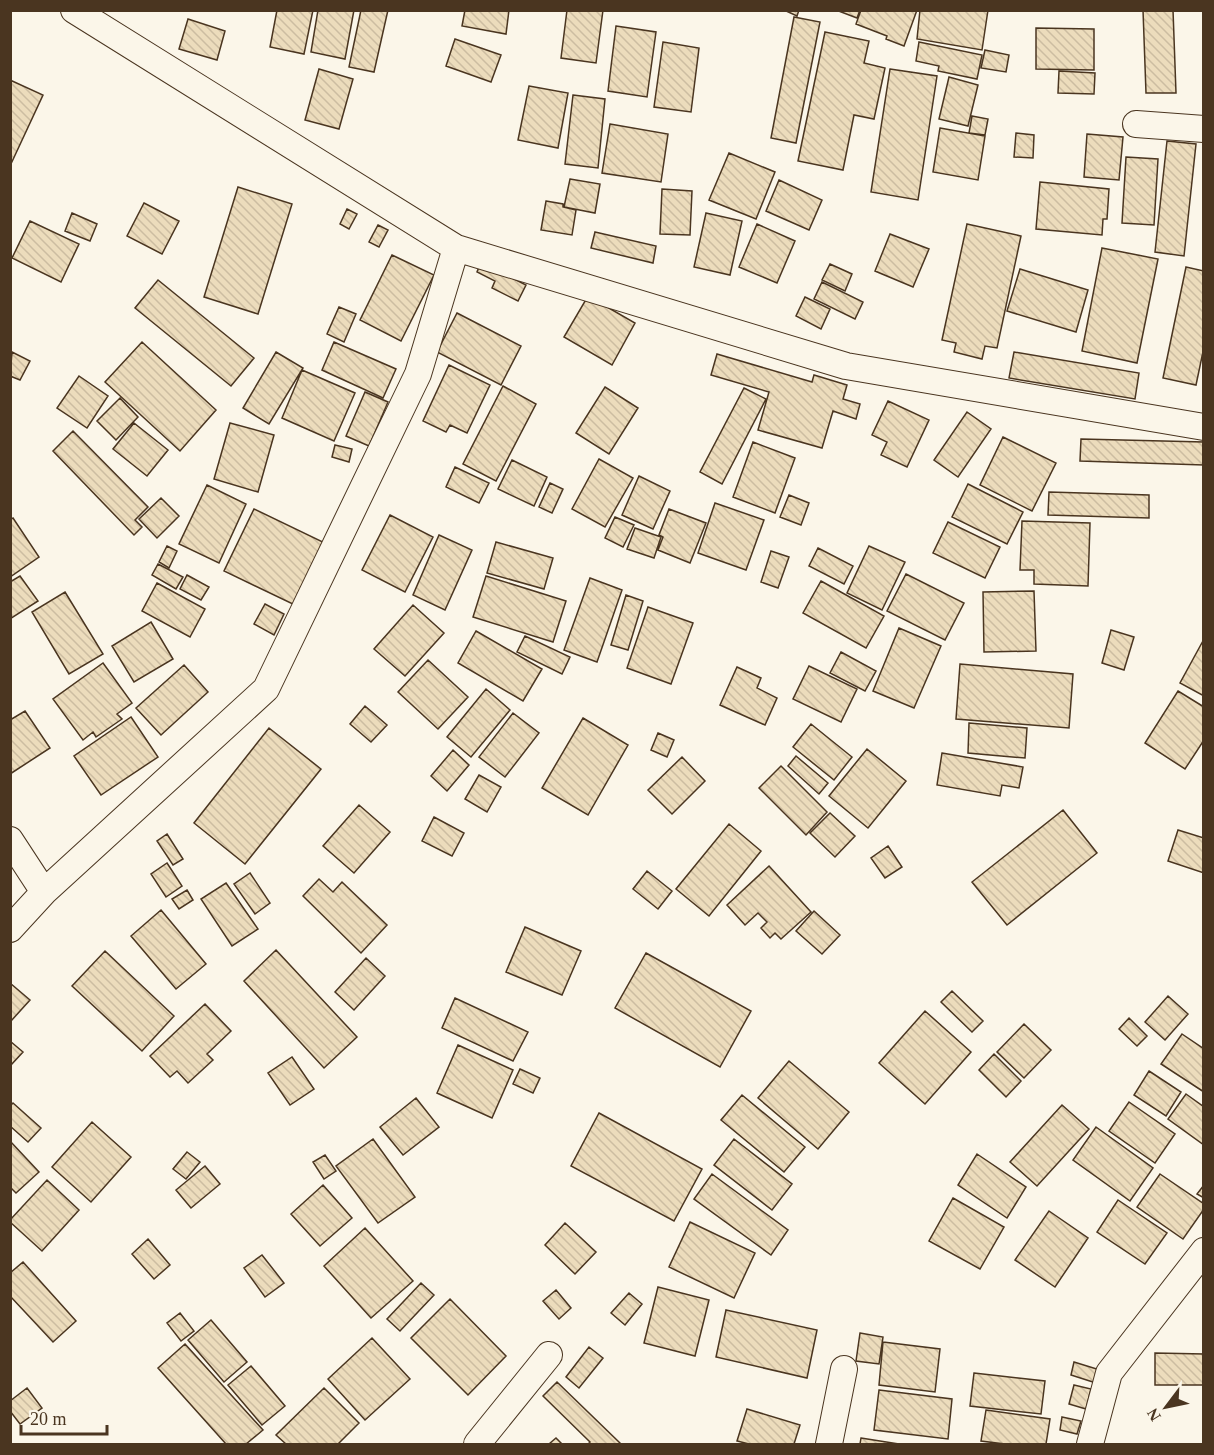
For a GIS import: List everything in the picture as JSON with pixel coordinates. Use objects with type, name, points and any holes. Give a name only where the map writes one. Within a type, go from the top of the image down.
[{"type":"street","points":[[74,10],[456,248],[846,366],[1203,427]]},
{"type":"street","points":[[1136,124],[1203,129]]},
{"type":"street","points":[[10,929],[44,892],[266,689],[418,374],[456,248]]},
{"type":"street","points":[[10,840],[44,892]]},
{"type":"street","points":[[1090,1444],[1110,1373],[1203,1251]]},
{"type":"street","points":[[477,1444],[549,1355]]},
{"type":"street","points":[[829,1444],[844,1369]]},
{"type":"building","points":[[277,10],[313,10],[304,54],[270,47]]},
{"type":"building","points":[[318,10],[354,10],[345,59],[311,52]]},
{"type":"building","points":[[361,10],[388,10],[374,72],[349,67]]},
{"type":"building","points":[[465,10],[509,10],[506,34],[462,26]]},
{"type":"building","points":[[567,10],[603,10],[596,63],[561,58]]},
{"type":"building","points":[[784,10],[799,10],[797,16]]},
{"type":"building","points":[[836,10],[860,10],[857,18]]},
{"type":"building","points":[[861,10],[917,10],[904,46],[886,39],[887,36],[856,24]]},
{"type":"building","points":[[920,10],[988,10],[982,50],[917,39]]},
{"type":"building","points":[[1143,10],[1173,10],[1176,93],[1146,93]]},
{"type":"building","points":[[794,17],[820,22],[796,143],[771,138]]},
{"type":"building","points":[[188,19],[225,31],[217,60],[179,49]]},
{"type":"building","points":[[616,26],[656,32],[647,97],[608,91]]},
{"type":"building","points":[[1036,28],[1094,29],[1094,70],[1036,69]]},
{"type":"building","points":[[825,32],[869,41],[864,63],[885,68],[874,119],[854,115],[843,170],[798,161]]},
{"type":"building","points":[[455,39],[501,55],[491,82],[446,66]]},
{"type":"building","points":[[663,42],[699,48],[691,112],[654,107]]},
{"type":"building","points":[[919,42],[982,55],[977,79],[938,71],[939,66],[916,61]]},
{"type":"building","points":[[985,50],[1009,55],[1006,72],[981,68]]},
{"type":"building","points":[[319,69],[353,79],[339,129],[305,120]]},
{"type":"building","points":[[890,69],[937,76],[918,200],[871,192]]},
{"type":"building","points":[[1059,71],[1095,73],[1094,94],[1058,93]]},
{"type":"building","points":[[949,77],[978,85],[968,126],[939,119]]},
{"type":"building","points":[[10,80],[43,95],[10,166]]},
{"type":"building","points":[[529,86],[568,93],[558,148],[518,140]]},
{"type":"building","points":[[573,95],[605,99],[598,168],[565,164]]},
{"type":"building","points":[[972,116],[988,119],[985,135],[969,133]]},
{"type":"building","points":[[610,124],[668,134],[661,182],[602,173]]},
{"type":"building","points":[[940,128],[985,136],[978,180],[933,172]]},
{"type":"building","points":[[1016,133],[1034,135],[1033,158],[1014,157]]},
{"type":"building","points":[[1087,134],[1123,137],[1119,180],[1084,177]]},
{"type":"building","points":[[1167,141],[1196,144],[1184,256],[1155,252]]},
{"type":"building","points":[[729,153],[775,172],[756,219],[709,200]]},
{"type":"building","points":[[1126,157],[1158,159],[1154,225],[1122,223]]},
{"type":"building","points":[[570,179],[600,184],[595,213],[564,207]]},
{"type":"building","points":[[779,180],[822,200],[809,230],[766,211]]},
{"type":"building","points":[[1040,182],[1109,189],[1107,219],[1103,219],[1102,235],[1036,229]]},
{"type":"building","points":[[238,187],[292,204],[258,314],[204,297]]},
{"type":"building","points":[[662,189],[692,191],[690,235],[660,234]]},
{"type":"building","points":[[546,201],[563,204],[563,207],[576,210],[572,235],[541,230]]},
{"type":"building","points":[[144,203],[179,221],[162,254],[127,236]]},
{"type":"building","points":[[347,209],[357,214],[349,229],[340,224]]},
{"type":"building","points":[[72,213],[97,224],[90,241],[65,231]]},
{"type":"building","points":[[706,213],[742,221],[730,275],[694,267]]},
{"type":"building","points":[[30,221],[79,244],[61,282],[12,258]]},
{"type":"building","points":[[757,224],[795,241],[777,283],[739,267]]},
{"type":"building","points":[[967,224],[1021,236],[997,348],[985,346],[982,359],[954,352],[956,343],[942,340]]},
{"type":"building","points":[[378,225],[388,230],[379,247],[369,242]]},
{"type":"building","points":[[595,232],[656,246],[653,263],[591,248]]},
{"type":"building","points":[[890,234],[929,249],[913,287],[875,271]]},
{"type":"building","points":[[1102,248],[1158,259],[1137,363],[1082,351]]},
{"type":"building","points":[[392,255],[434,275],[401,341],[360,320]]},
{"type":"building","points":[[481,262],[526,285],[518,301],[492,288],[495,281],[477,272]]},
{"type":"building","points":[[830,264],[852,274],[845,291],[822,280]]},
{"type":"building","points":[[1186,267],[1204,271],[1204,347],[1196,385],[1163,378]]},
{"type":"building","points":[[1020,269],[1088,290],[1076,332],[1007,311]]},
{"type":"building","points":[[158,280],[254,358],[231,386],[135,308]]},
{"type":"building","points":[[822,282],[863,302],[855,319],[814,299]]},
{"type":"building","points":[[588,296],[635,323],[612,365],[564,337]]},
{"type":"building","points":[[805,297],[830,309],[821,329],[796,316]]},
{"type":"building","points":[[339,307],[356,314],[344,342],[327,334]]},
{"type":"building","points":[[457,313],[521,346],[501,385],[437,352]]},
{"type":"building","points":[[142,342],[216,410],[180,451],[105,382]]},
{"type":"building","points":[[334,342],[396,369],[383,398],[322,370]]},
{"type":"building","points":[[12,352],[30,361],[20,380],[10,376]]},
{"type":"building","points":[[276,352],[303,368],[269,424],[243,408]]},
{"type":"building","points":[[1014,352],[1139,373],[1135,399],[1009,378]]},
{"type":"building","points":[[717,354],[812,382],[814,375],[847,385],[843,399],[860,404],[856,419],[833,411],[822,448],[758,430],[769,392],[711,375]]},
{"type":"building","points":[[449,365],[490,385],[467,433],[450,425],[446,432],[423,421]]},
{"type":"building","points":[[302,370],[355,393],[334,441],[282,418]]},
{"type":"building","points":[[79,376],[108,396],[87,428],[57,408]]},
{"type":"building","points":[[503,386],[536,404],[496,481],[463,464]]},
{"type":"building","points":[[605,387],[638,408],[609,454],[576,433]]},
{"type":"building","points":[[744,388],[766,399],[722,484],[700,472]]},
{"type":"building","points":[[365,392],[388,402],[369,446],[346,436]]},
{"type":"building","points":[[120,398],[138,417],[116,440],[97,421]]},
{"type":"building","points":[[888,401],[929,420],[907,467],[881,455],[887,442],[872,435]]},
{"type":"building","points":[[967,412],[991,429],[958,477],[934,460]]},
{"type":"building","points":[[134,423],[168,450],[147,476],[113,449]]},
{"type":"building","points":[[230,423],[274,435],[258,492],[214,479]]},
{"type":"building","points":[[73,431],[148,507],[135,520],[142,527],[134,535],[53,451]]},
{"type":"building","points":[[1003,437],[1056,463],[1032,511],[980,485]]},
{"type":"building","points":[[1081,439],[1204,442],[1204,465],[1080,461]]},
{"type":"building","points":[[753,442],[795,458],[775,513],[733,497]]},
{"type":"building","points":[[335,445],[352,449],[349,462],[332,457]]},
{"type":"building","points":[[599,459],[633,478],[605,527],[572,509]]},
{"type":"building","points":[[512,460],[547,477],[534,506],[498,489]]},
{"type":"building","points":[[455,467],[489,483],[479,503],[446,487]]},
{"type":"building","points":[[639,476],[670,491],[653,529],[622,515]]},
{"type":"building","points":[[550,483],[563,489],[552,513],[539,507]]},
{"type":"building","points":[[968,484],[1023,512],[1007,544],[952,517]]},
{"type":"building","points":[[207,485],[246,504],[219,563],[179,544]]},
{"type":"building","points":[[1049,492],[1149,495],[1149,518],[1048,515]]},
{"type":"building","points":[[789,495],[809,503],[801,525],[780,517]]},
{"type":"building","points":[[161,498],[179,516],[157,538],[139,519]]},
{"type":"building","points":[[715,503],[764,520],[746,570],[698,553]]},
{"type":"building","points":[[254,509],[327,544],[297,606],[224,571]]},
{"type":"building","points":[[669,509],[706,523],[690,563],[658,550],[663,537],[659,535]]},
{"type":"building","points":[[390,515],[433,537],[405,592],[362,570]]},
{"type":"building","points":[[615,517],[634,525],[623,547],[605,538]]},
{"type":"building","points":[[13,518],[39,557],[10,577],[10,520]]},
{"type":"building","points":[[1022,521],[1090,523],[1088,586],[1034,584],[1034,570],[1020,570]]},
{"type":"building","points":[[948,522],[1000,547],[985,578],[933,553]]},
{"type":"building","points":[[635,528],[661,537],[654,558],[627,549]]},
{"type":"building","points":[[439,535],[472,550],[445,610],[413,595]]},
{"type":"building","points":[[496,542],[553,558],[544,589],[487,573]]},
{"type":"building","points":[[167,546],[177,551],[169,568],[159,562]]},
{"type":"building","points":[[869,546],[905,562],[882,610],[847,593]]},
{"type":"building","points":[[818,548],[853,566],[844,584],[809,566]]},
{"type":"building","points":[[771,551],[789,557],[778,588],[761,582]]},
{"type":"building","points":[[158,564],[183,577],[176,589],[152,575]]},
{"type":"building","points":[[906,574],[964,603],[945,640],[887,611]]},
{"type":"building","points":[[187,575],[209,587],[201,600],[180,589]]},
{"type":"building","points":[[20,576],[38,601],[10,619],[10,582]]},
{"type":"building","points":[[486,576],[566,601],[553,642],[473,617]]},
{"type":"building","points":[[590,578],[622,590],[597,662],[564,650]]},
{"type":"building","points":[[821,581],[884,616],[866,648],[803,613]]},
{"type":"building","points":[[157,583],[205,609],[190,637],[142,611]]},
{"type":"building","points":[[1034,591],[1036,651],[984,652],[983,592]]},
{"type":"building","points":[[65,592],[103,654],[69,674],[32,612]]},
{"type":"building","points":[[626,595],[643,601],[628,650],[611,645]]},
{"type":"building","points":[[265,604],[284,614],[274,635],[254,624]]},
{"type":"building","points":[[413,605],[444,633],[405,676],[374,649]]},
{"type":"building","points":[[648,607],[693,623],[671,684],[627,668]]},
{"type":"building","points":[[151,622],[173,659],[134,682],[112,646]]},
{"type":"building","points":[[899,628],[941,646],[914,708],[873,691]]},
{"type":"building","points":[[1111,630],[1134,637],[1124,670],[1102,663]]},
{"type":"building","points":[[476,631],[542,669],[523,701],[458,663]]},
{"type":"building","points":[[525,636],[570,657],[562,674],[517,652]]},
{"type":"building","points":[[1204,639],[1204,696],[1180,683]]},
{"type":"building","points":[[841,652],[876,671],[865,691],[830,673]]},
{"type":"building","points":[[428,660],[468,697],[438,729],[398,692]]},
{"type":"building","points":[[103,663],[132,703],[117,714],[122,719],[96,737],[93,732],[83,740],[53,699]]},
{"type":"building","points":[[960,664],[1073,674],[1069,728],[956,719]]},
{"type":"building","points":[[184,665],[208,692],[161,735],[136,708]]},
{"type":"building","points":[[809,666],[857,689],[841,722],[793,699]]},
{"type":"building","points":[[737,667],[761,678],[757,688],[777,698],[765,725],[720,705]]},
{"type":"building","points":[[486,689],[510,710],[471,757],[447,737]]},
{"type":"building","points":[[1178,691],[1204,707],[1204,740],[1185,769],[1145,743]]},
{"type":"building","points":[[365,706],[387,725],[371,742],[350,724]]},
{"type":"building","points":[[25,711],[50,748],[10,774],[10,720]]},
{"type":"building","points":[[513,713],[539,733],[505,777],[479,757]]},
{"type":"building","points":[[131,717],[158,757],[101,795],[74,756]]},
{"type":"building","points":[[583,718],[628,745],[588,815],[542,788]]},
{"type":"building","points":[[969,723],[1027,728],[1025,758],[968,753]]},
{"type":"building","points":[[811,724],[852,757],[834,780],[793,747]]},
{"type":"building","points":[[269,728],[321,769],[245,864],[194,823]]},
{"type":"building","points":[[658,733],[674,740],[667,757],[651,750]]},
{"type":"building","points":[[867,749],[906,781],[868,828],[829,796]]},
{"type":"building","points":[[453,750],[469,765],[447,791],[431,776]]},
{"type":"building","points":[[942,753],[1023,767],[1019,788],[1002,785],[1000,796],[937,785]]},
{"type":"building","points":[[796,756],[828,783],[819,794],[788,766]]},
{"type":"building","points":[[682,757],[705,781],[672,814],[648,790]]},
{"type":"building","points":[[781,766],[827,812],[806,835],[759,788]]},
{"type":"building","points":[[479,775],[501,787],[487,812],[465,799]]},
{"type":"building","points":[[359,805],[390,832],[354,873],[323,846]]},
{"type":"building","points":[[1063,810],[1097,853],[1007,925],[972,882]]},
{"type":"building","points":[[830,813],[855,836],[835,857],[810,833]]},
{"type":"building","points":[[434,817],[464,833],[452,856],[422,841]]},
{"type":"building","points":[[729,824],[761,851],[709,916],[676,889]]},
{"type":"building","points":[[1178,830],[1204,838],[1204,873],[1168,861]]},
{"type":"building","points":[[167,834],[183,859],[173,865],[157,841]]},
{"type":"building","points":[[888,846],[902,867],[885,878],[871,858]]},
{"type":"building","points":[[167,863],[182,886],[166,897],[151,874]]},
{"type":"building","points":[[769,866],[811,912],[781,939],[775,933],[770,938],[761,928],[767,922],[758,913],[745,925],[727,905]]},
{"type":"building","points":[[647,871],[672,891],[658,909],[633,889]]},
{"type":"building","points":[[250,873],[270,903],[255,914],[234,884]]},
{"type":"building","points":[[319,879],[333,892],[342,882],[387,925],[361,953],[303,896]]},
{"type":"building","points":[[226,883],[258,929],[232,946],[201,899]]},
{"type":"building","points":[[187,890],[193,900],[179,909],[172,899]]},
{"type":"building","points":[[161,910],[206,964],[176,989],[131,936]]},
{"type":"building","points":[[814,911],[840,935],[822,954],[796,931]]},
{"type":"building","points":[[525,927],[581,951],[562,995],[506,972]]},
{"type":"building","points":[[276,950],[357,1037],[324,1068],[244,981]]},
{"type":"building","points":[[105,951],[174,1016],[142,1051],[72,986]]},
{"type":"building","points":[[646,953],[751,1011],[720,1067],[615,1008]]},
{"type":"building","points":[[366,958],[385,976],[354,1010],[335,992]]},
{"type":"building","points":[[10,983],[30,1000],[11,1021],[10,1021]]},
{"type":"building","points":[[952,991],[983,1021],[972,1032],[941,1002]]},
{"type":"building","points":[[1168,996],[1188,1014],[1165,1040],[1145,1022]]},
{"type":"building","points":[[455,998],[528,1032],[513,1061],[442,1028]]},
{"type":"building","points":[[205,1004],[231,1031],[207,1054],[213,1060],[188,1083],[177,1071],[170,1077],[150,1056]]},
{"type":"building","points":[[925,1011],[971,1052],[925,1104],[879,1063]]},
{"type":"building","points":[[1129,1018],[1147,1036],[1137,1046],[1119,1029]]},
{"type":"building","points":[[1024,1024],[1051,1050],[1024,1078],[997,1052]]},
{"type":"building","points":[[1182,1034],[1204,1049],[1204,1092],[1161,1064]]},
{"type":"building","points":[[10,1041],[23,1052],[10,1066]]},
{"type":"building","points":[[458,1045],[513,1070],[492,1118],[437,1093]]},
{"type":"building","points":[[994,1054],[1021,1081],[1006,1097],[979,1070]]},
{"type":"building","points":[[292,1057],[314,1089],[290,1105],[268,1073]]},
{"type":"building","points":[[789,1061],[849,1112],[818,1149],[758,1098]]},
{"type":"building","points":[[520,1069],[540,1078],[533,1093],[513,1084]]},
{"type":"building","points":[[1149,1071],[1181,1092],[1166,1116],[1134,1095]]},
{"type":"building","points":[[1186,1094],[1204,1107],[1204,1145],[1168,1119]]},
{"type":"building","points":[[742,1095],[805,1147],[784,1172],[721,1120]]},
{"type":"building","points":[[416,1098],[439,1127],[403,1155],[380,1127]]},
{"type":"building","points":[[1129,1102],[1175,1134],[1155,1163],[1109,1131]]},
{"type":"building","points":[[13,1103],[41,1128],[28,1142],[10,1126],[10,1106]]},
{"type":"building","points":[[1062,1105],[1089,1129],[1037,1186],[1010,1162]]},
{"type":"building","points":[[599,1113],[702,1169],[674,1221],[571,1166]]},
{"type":"building","points":[[92,1122],[131,1157],[91,1202],[52,1167]]},
{"type":"building","points":[[1096,1127],[1153,1168],[1130,1201],[1073,1160]]},
{"type":"building","points":[[373,1139],[415,1197],[378,1223],[336,1166]]},
{"type":"building","points":[[734,1139],[792,1184],[772,1210],[714,1165]]},
{"type":"building","points":[[10,1141],[39,1172],[16,1193],[10,1187]]},
{"type":"building","points":[[187,1152],[200,1162],[186,1179],[173,1169]]},
{"type":"building","points":[[977,1154],[1026,1187],[1007,1218],[958,1185]]},
{"type":"building","points":[[325,1155],[336,1171],[324,1179],[313,1162]]},
{"type":"building","points":[[205,1166],[220,1184],[191,1208],[176,1190]]},
{"type":"building","points":[[712,1174],[788,1230],[771,1255],[694,1199]]},
{"type":"building","points":[[1160,1174],[1204,1204],[1204,1209],[1183,1239],[1137,1207]]},
{"type":"building","points":[[47,1180],[79,1210],[42,1251],[10,1220]]},
{"type":"building","points":[[323,1185],[352,1218],[320,1246],[291,1214]]},
{"type":"building","points":[[1204,1185],[1204,1198],[1197,1194]]},
{"type":"building","points":[[953,1198],[1004,1227],[980,1269],[929,1241]]},
{"type":"building","points":[[1118,1200],[1167,1233],[1145,1264],[1097,1232]]},
{"type":"building","points":[[1049,1211],[1088,1238],[1055,1287],[1015,1260]]},
{"type":"building","points":[[690,1222],[755,1253],[734,1298],[669,1267]]},
{"type":"building","points":[[565,1223],[596,1252],[575,1274],[545,1245]]},
{"type":"building","points":[[365,1228],[413,1281],[371,1318],[324,1266]]},
{"type":"building","points":[[148,1239],[170,1265],[154,1279],[132,1254]]},
{"type":"building","points":[[262,1255],[284,1283],[265,1297],[244,1268]]},
{"type":"building","points":[[23,1262],[76,1321],[53,1342],[10,1296],[10,1273]]},
{"type":"building","points":[[421,1283],[434,1295],[400,1331],[387,1319]]},
{"type":"building","points":[[658,1287],[709,1300],[695,1356],[644,1343]]},
{"type":"building","points":[[556,1290],[571,1308],[559,1319],[543,1301]]},
{"type":"building","points":[[629,1293],[642,1304],[625,1325],[611,1313]]},
{"type":"building","points":[[450,1299],[506,1356],[468,1395],[411,1338]]},
{"type":"building","points":[[726,1310],[817,1330],[807,1378],[716,1357]]},
{"type":"building","points":[[180,1313],[194,1331],[181,1341],[167,1323]]},
{"type":"building","points":[[211,1320],[247,1362],[224,1382],[188,1340]]},
{"type":"building","points":[[860,1333],[883,1337],[879,1364],[856,1361]]},
{"type":"building","points":[[372,1338],[410,1379],[365,1420],[328,1379]]},
{"type":"building","points":[[883,1342],[940,1349],[935,1392],[879,1385]]},
{"type":"building","points":[[185,1344],[263,1430],[246,1444],[226,1444],[158,1368]]},
{"type":"building","points":[[589,1347],[603,1358],[579,1388],[566,1377]]},
{"type":"building","points":[[1155,1353],[1204,1354],[1204,1385],[1155,1385]]},
{"type":"building","points":[[1074,1362],[1100,1370],[1096,1383],[1071,1375]]},
{"type":"building","points":[[251,1366],[285,1406],[262,1425],[228,1385]]},
{"type":"building","points":[[974,1373],[1045,1381],[1041,1414],[970,1406]]},
{"type":"building","points":[[557,1382],[621,1444],[588,1444],[590,1442],[543,1396]]},
{"type":"building","points":[[1074,1385],[1091,1389],[1086,1409],[1069,1404]]},
{"type":"building","points":[[27,1388],[42,1408],[20,1424],[10,1411],[10,1401]]},
{"type":"building","points":[[324,1388],[359,1423],[338,1444],[286,1444],[276,1435]]},
{"type":"building","points":[[879,1390],[952,1399],[948,1439],[874,1430]]},
{"type":"building","points":[[747,1409],[800,1425],[794,1444],[749,1444],[737,1441]]},
{"type":"building","points":[[986,1410],[1050,1419],[1046,1444],[1005,1444],[981,1441]]},
{"type":"building","points":[[1062,1417],[1081,1421],[1077,1434],[1060,1430]]},
{"type":"building","points":[[556,1438],[562,1444],[549,1444]]},
{"type":"building","points":[[861,1438],[899,1444],[860,1444]]}]
